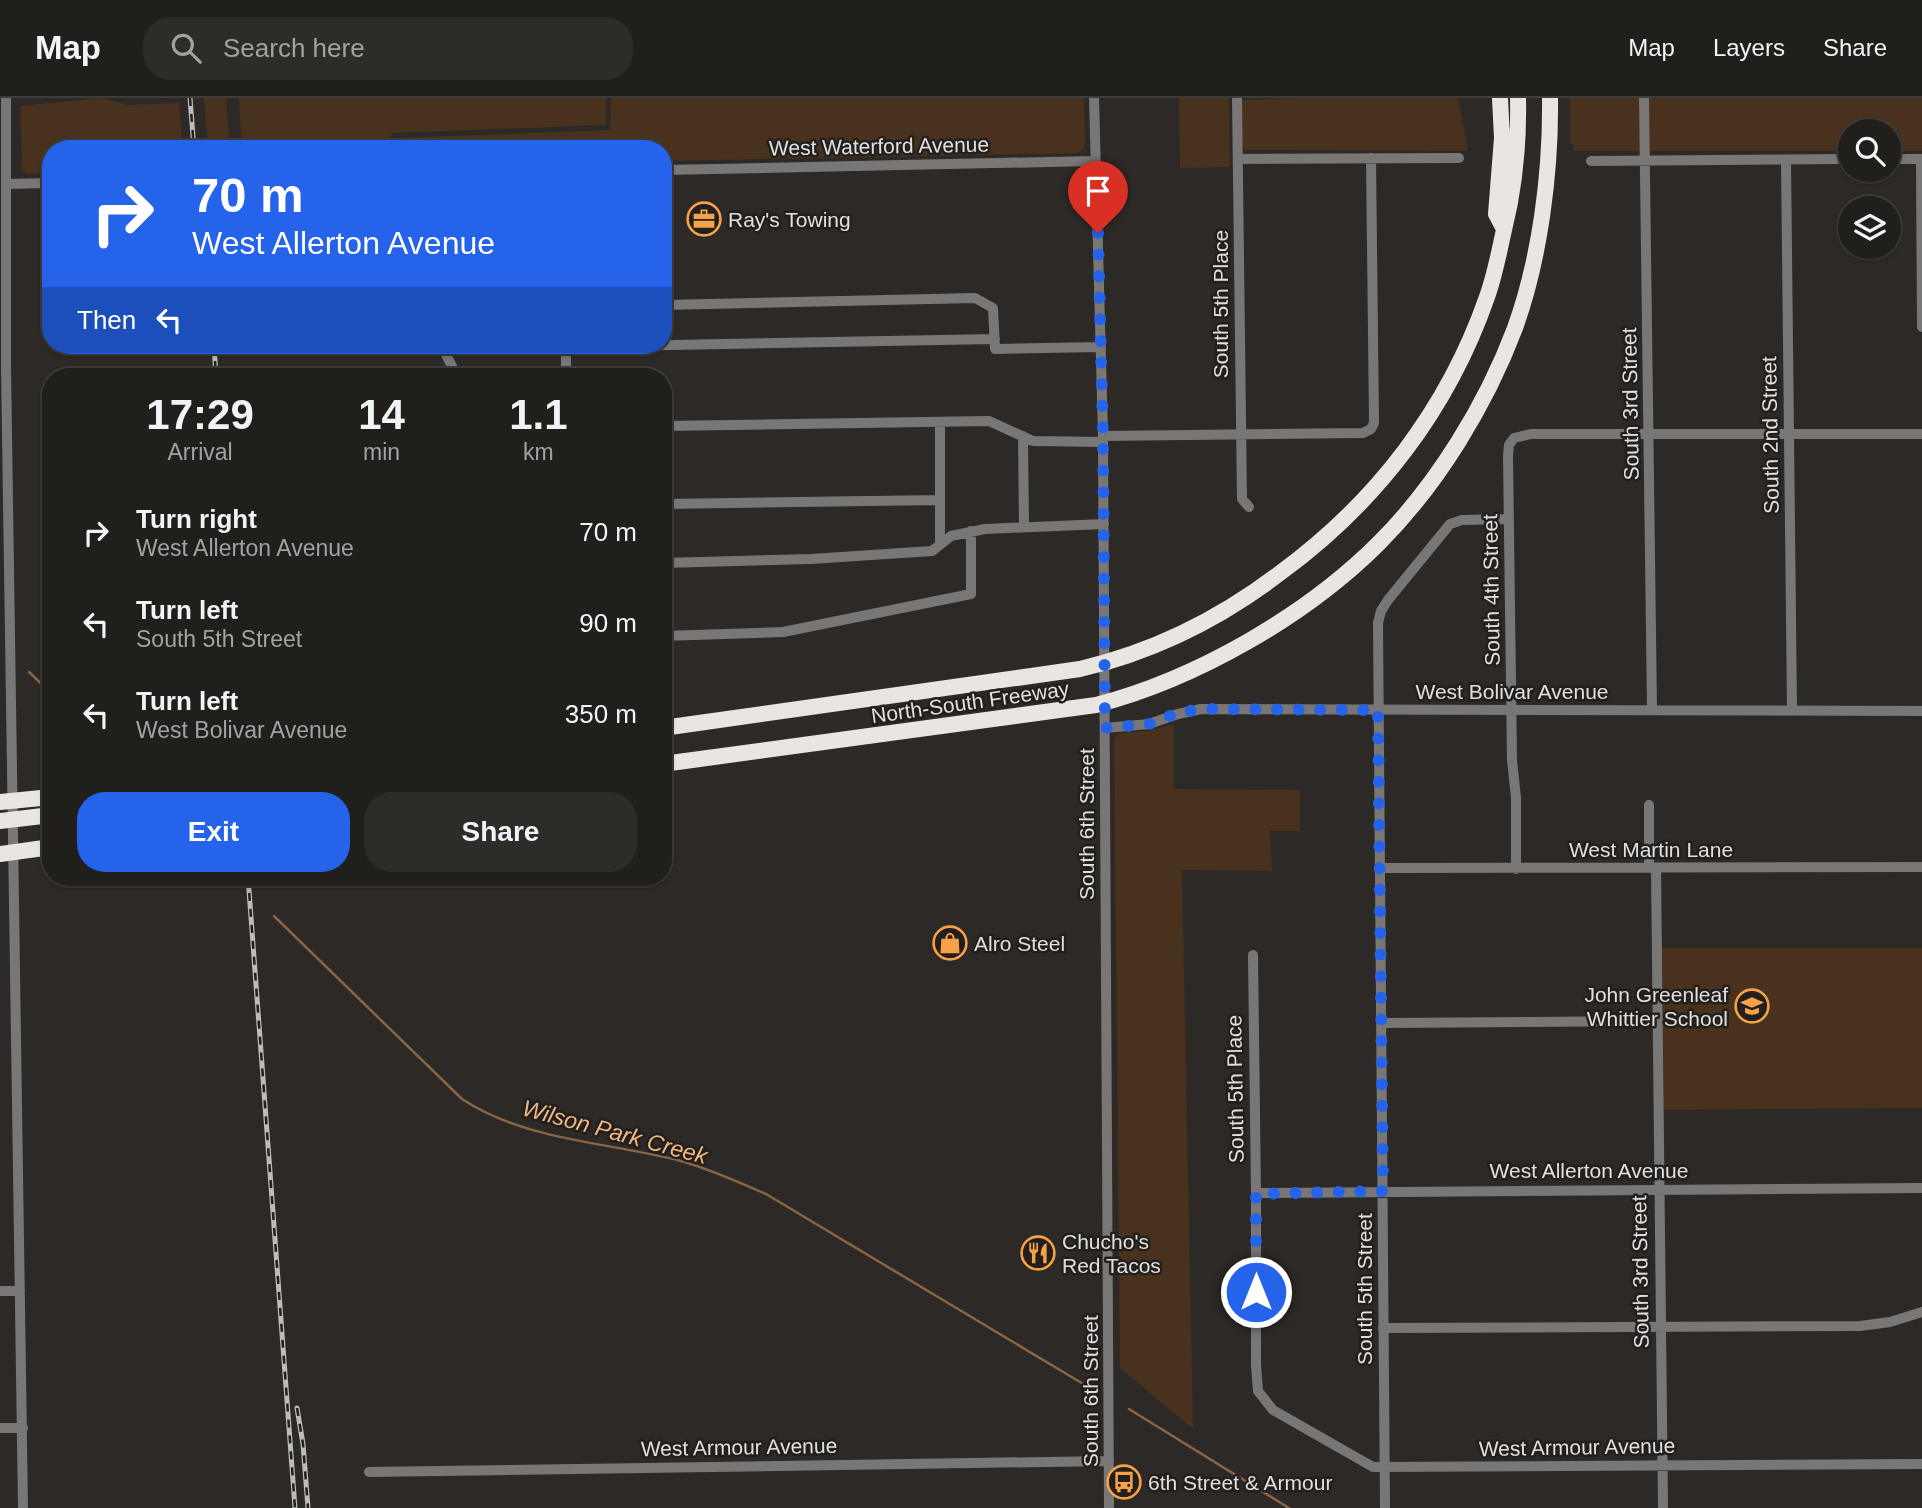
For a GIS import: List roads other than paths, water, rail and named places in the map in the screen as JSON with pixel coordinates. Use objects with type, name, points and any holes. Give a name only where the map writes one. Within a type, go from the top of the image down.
[{"type":"highway","points":[[1500,98],[1502,138],[1496,214],[1504,229]]},
{"type":"highway","name":"North-South Freeway","points":[[672,726],[1080,669],[1128,656],[1167,641],[1254,593],[1309,552],[1343,522],[1378,485],[1423,428],[1454,374],[1487,296],[1511,206],[1517,165],[1518,98]]},
{"type":"highway","name":"North-South Freeway","points":[[672,763],[1082,708],[1129,695],[1198,668],[1288,617],[1379,543],[1450,454],[1497,372],[1524,296],[1537,248],[1551,103]]},
{"type":"highway","points":[[0,802],[42,798]]},
{"type":"highway","points":[[0,821],[42,816]]},
{"type":"highway","points":[[0,854],[42,848]]},
{"type":"street","points":[[6,98],[3,241],[6,744],[14,895],[23,1508]]},
{"type":"street","name":"South 6th Street","points":[[1094,98],[1104,524],[1110,1508]]},
{"type":"street","name":"South 5th Place","points":[[1237,98],[1240,435],[1242,499],[1249,507]]},
{"type":"street","name":"South 3rd Street","points":[[1644,98],[1652,709]]},
{"type":"street","points":[[672,426],[989,421],[1033,441],[1363,433],[1371,429],[1374,423],[1371,158]]},
{"type":"street","points":[[1238,159],[1459,158]]},
{"type":"street","points":[[1591,161],[1838,159]]},
{"type":"street","points":[[1901,159],[1921,159],[1922,327]]},
{"type":"street","name":"South 2nd Street","points":[[1786,160],[1792,710]]},
{"type":"street","name":"West Waterford Avenue","points":[[672,170],[1095,161]]},
{"type":"street","points":[[6,184],[42,183]]},
{"type":"street","points":[[672,305],[975,298],[993,308],[995,349],[1101,347]]},
{"type":"street","points":[[672,344],[995,339]]},
{"type":"street","points":[[940,422],[940,545]]},
{"type":"street","name":"South 4th Street","points":[[1516,869],[1508,450],[1514,438],[1531,434],[1650,434]]},
{"type":"street","points":[[1650,434],[1922,434]]},
{"type":"street","points":[[1023,436],[1024,527]]},
{"type":"street","points":[[672,504],[940,500]]},
{"type":"street","name":"South 5th Street","points":[[1385,1508],[1378,623],[1388,600],[1450,524],[1462,520],[1509,519]]},
{"type":"street","points":[[672,563],[932,551],[951,536],[971,531],[1104,524]]},
{"type":"street","points":[[672,636],[783,632],[971,594],[971,531]]},
{"type":"street","name":"West Bolivar Avenue","points":[[1105,728],[1149,724],[1178,713],[1201,709],[1922,710]]},
{"type":"street","name":"South 3rd Street","points":[[1649,805],[1657,1021],[1663,1508]]},
{"type":"street","name":"West Martin Lane","points":[[1380,868],[1922,867]]},
{"type":"street","points":[[0,896],[14,895]]},
{"type":"street","name":"South 5th Place","points":[[1253,955],[1258,1391]]},
{"type":"street","points":[[1382,1023],[1657,1021]]},
{"type":"street","name":"West Allerton Avenue","points":[[1256,1194],[1658,1188],[1922,1188]]},
{"type":"street","points":[[0,1291],[20,1291]]},
{"type":"street","points":[[1383,1328],[1860,1326],[1890,1322],[1922,1312]]},
{"type":"street","name":"West Armour Avenue","points":[[1258,1391],[1273,1410],[1373,1468],[1922,1464]]},
{"type":"street","points":[[0,1428],[23,1428]]},
{"type":"street","name":"West Armour Avenue","points":[[369,1472],[1109,1461]]},
{"type":"waterway","name":"Wilson Park Creek","points":[[29,672],[42,684]]},
{"type":"waterway","name":"Wilson Park Creek","points":[[274,916],[462,1099],[513,1124],[568,1139],[681,1161],[766,1194],[1095,1391]]},
{"type":"waterway","name":"Wilson Park Creek","points":[[1129,1409],[1289,1508]]},
{"type":"railway","points":[[190,98],[193,140]]},
{"type":"railway","points":[[215,354],[215,368]]},
{"type":"railway","points":[[249,886],[295,1508]]},
{"type":"railway","points":[[297,1408],[308,1508]]},
{"type":"place","name":"Ray's Towing","points":[[704,219]]},
{"type":"place","name":"Alro Steel","points":[[950,943]]},
{"type":"place","name":"John Greenleaf Whittier School","points":[[1752,1006]]},
{"type":"place","name":"Chucho's Red Tacos","points":[[1038,1253]]},
{"type":"place","name":"6th Street & Armour","points":[[1124,1482]]}]
